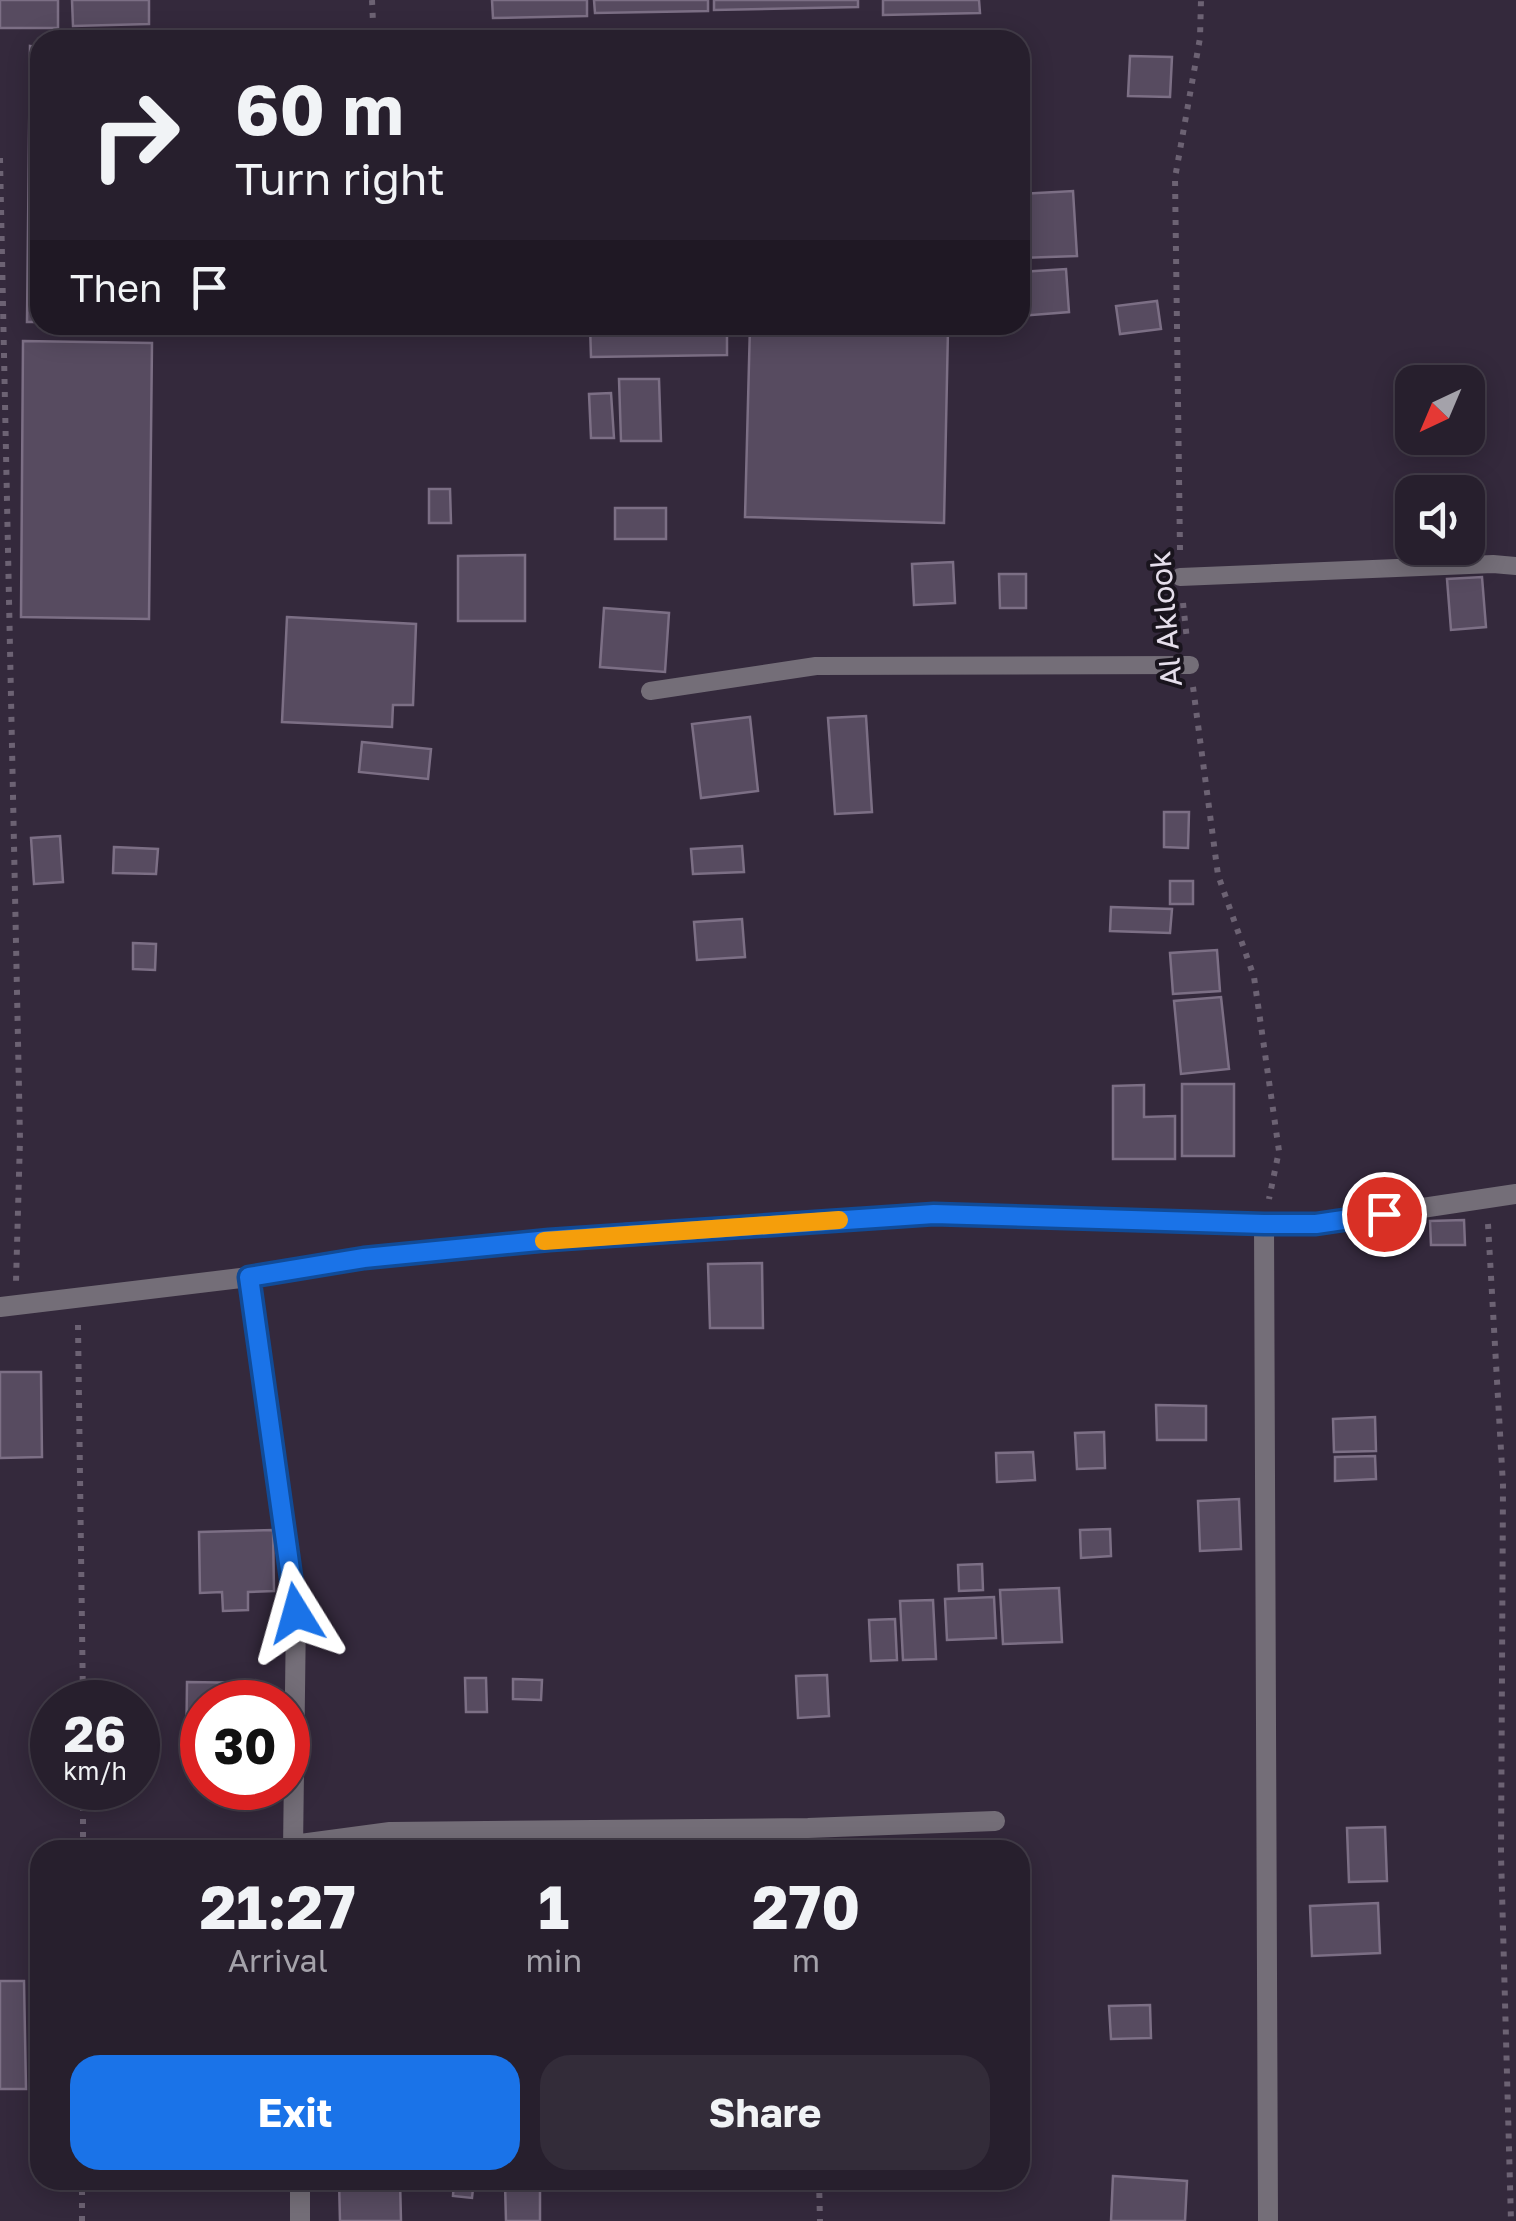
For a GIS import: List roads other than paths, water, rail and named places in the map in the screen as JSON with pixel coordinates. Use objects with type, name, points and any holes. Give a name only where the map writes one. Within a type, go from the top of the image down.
[{"type":"street","points":[[7,1306],[249,1277],[364,1258],[549,1240],[934,1214],[1316,1224],[1516,1194]]},
{"type":"street","points":[[1264,1224],[1268,2221]]},
{"type":"street","points":[[249,1277],[296,1613],[293,1840]]},
{"type":"street","points":[[342,1840],[390,1832],[808,1828],[996,1821]]},
{"type":"street","points":[[300,2190],[300,2221]]},
{"type":"lane","points":[[1180,577],[1516,566]]},
{"type":"lane","points":[[650,692],[816,666],[1190,665]]}]
